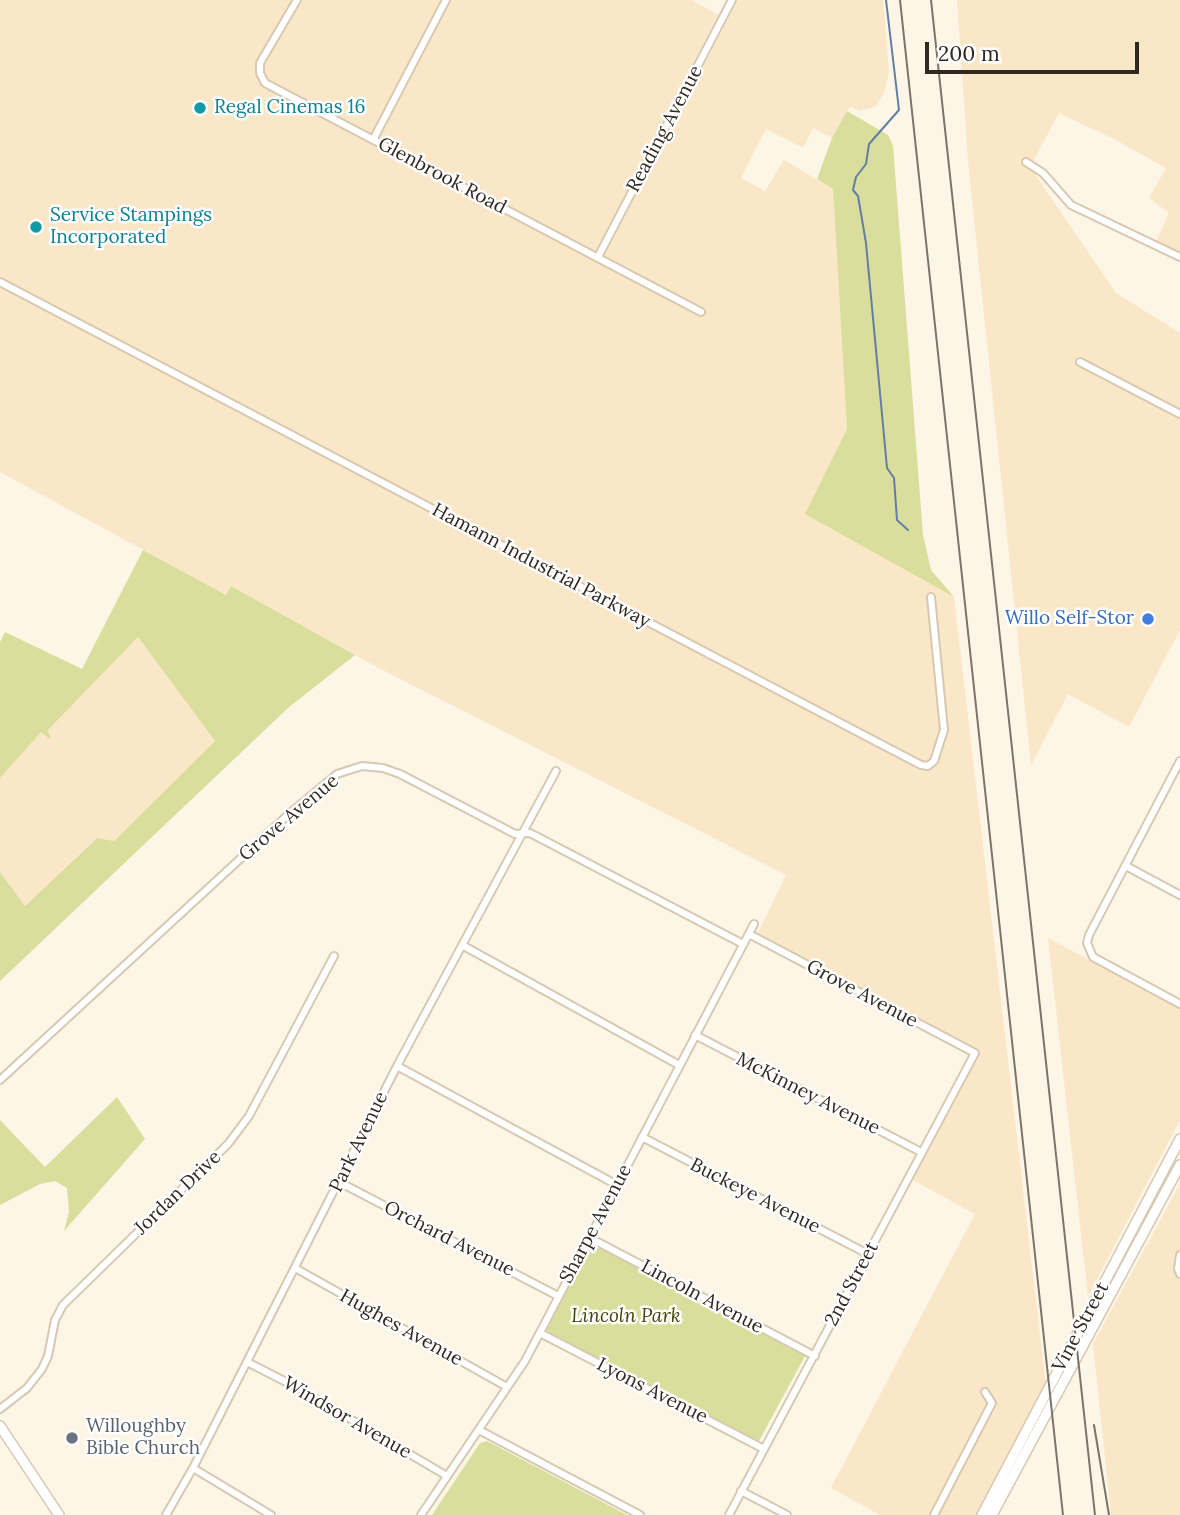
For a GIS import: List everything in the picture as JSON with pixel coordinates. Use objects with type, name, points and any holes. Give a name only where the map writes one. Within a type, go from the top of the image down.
[{"type":"main road","name":"Vine Street","points":[[982,1515],[1180,1139]]},
{"type":"main road","name":"Vine Street","points":[[992,1515],[1180,1165]]},
{"type":"main road","points":[[0,1426],[59,1515]]},
{"type":"street","name":"Glenbrook Road","points":[[297,0],[260,63],[263,80],[701,312]]},
{"type":"street","points":[[373,140],[446,0]]},
{"type":"street","name":"Reading Avenue","points":[[598,257],[732,0]]},
{"type":"street","points":[[1026,162],[1044,173],[1071,205],[1180,257]]},
{"type":"street","name":"Hamann Industrial Parkway","points":[[0,282],[921,765],[928,766],[934,761],[944,730],[931,597]]},
{"type":"street","points":[[1080,362],[1180,414]]},
{"type":"street","points":[[1180,761],[1089,935],[1088,950],[1102,963],[1180,1004]]},
{"type":"street","name":"Grove Avenue","points":[[0,1080],[290,813],[337,774],[362,766],[383,768],[400,774],[515,834],[530,833],[743,944]]},
{"type":"street","name":"Park Avenue","points":[[166,1515],[397,1066],[556,771]]},
{"type":"street","points":[[1126,866],[1180,895]]},
{"type":"street","name":"Sharpe Avenue","points":[[421,1515],[540,1333],[754,924]]},
{"type":"street","name":"Grove Avenue","points":[[749,934],[975,1053]]},
{"type":"street","points":[[462,945],[679,1065]]},
{"type":"street","name":"Jordan Drive","points":[[0,1409],[27,1388],[42,1369],[48,1356],[55,1320],[63,1305],[228,1144],[242,1125],[334,956]]},
{"type":"street","name":"McKinney Avenue","points":[[695,1035],[921,1152]]},
{"type":"street","name":"2nd Street","points":[[729,1515],[975,1053]]},
{"type":"street","points":[[397,1066],[617,1185]]},
{"type":"street","name":"Buckeye Avenue","points":[[642,1137],[868,1254]]},
{"type":"street","name":"Orchard Avenue","points":[[339,1182],[558,1296]]},
{"type":"street","name":"Lincoln Avenue","points":[[590,1238],[815,1356]]},
{"type":"street","points":[[1180,1255],[1180,1274]]},
{"type":"street","name":"Hughes Avenue","points":[[295,1268],[507,1387]]},
{"type":"street","name":"Lyons Avenue","points":[[540,1333],[764,1449]]},
{"type":"street","name":"Windsor Avenue","points":[[247,1362],[294,1386],[447,1476]]},
{"type":"street","points":[[934,1515],[992,1403],[985,1392]]},
{"type":"street","points":[[479,1430],[640,1515]]},
{"type":"street","points":[[192,1468],[271,1515]]},
{"type":"street","points":[[741,1491],[787,1515]]},
{"type":"shaded area","points":[[0,0],[692,0],[718,15],[616,213],[624,218],[738,0],[883,0],[889,72],[884,93],[875,107],[859,111],[850,107],[832,138],[813,128],[803,148],[766,129],[741,178],[765,191],[784,160],[833,189],[847,429],[806,514],[954,597],[1046,1387],[979,1515],[880,1515],[831,1488],[975,1214],[909,1178],[978,1049],[758,933],[786,875],[375,666],[231,586],[226,595],[0,472]]},
{"type":"shaded area","points":[[957,0],[1180,0],[1180,256],[1155,244],[1169,213],[1149,198],[1166,168],[1059,113],[1030,167],[1116,293],[1180,333],[1180,630],[1129,727],[1068,694],[1031,765],[968,161]]},
{"type":"shaded area","points":[[138,637],[215,741],[114,841],[96,838],[25,906],[0,872],[0,778],[41,731],[50,739],[48,730]]},
{"type":"shaded area","points":[[1048,938],[1180,1008],[1180,1120],[1088,1296]]},
{"type":"shaded area","points":[[1180,1184],[1180,1515],[1111,1515],[1093,1344]]},
{"type":"green space","points":[[847,111],[888,135],[893,146],[923,535],[931,570],[954,597],[805,514],[847,429],[833,189],[817,179],[832,138]]},
{"type":"green space","points":[[143,550],[226,595],[231,586],[355,655],[288,708],[0,981],[0,872],[25,906],[97,838],[114,841],[215,741],[138,637],[48,730],[51,740],[41,732],[0,778],[0,642],[5,632],[82,669]]},
{"type":"green space","points":[[117,1097],[145,1139],[64,1231],[69,1212],[67,1188],[55,1181],[40,1184],[0,1205],[0,1120],[45,1167]]},
{"type":"green space","name":"Lincoln Park","points":[[591,1243],[805,1356],[759,1441],[546,1331]]},
{"type":"green space","points":[[487,1441],[627,1515],[432,1515],[480,1443]]},
{"type":"waterway","points":[[886,0],[899,110],[869,144],[866,164],[856,177],[853,190],[858,196],[866,243],[887,468],[894,478],[897,520],[908,530]]},
{"type":"railway","points":[[900,0],[1063,1515]]},
{"type":"railway","points":[[931,0],[1095,1515]]},
{"type":"railway","points":[[1094,1425],[1109,1515]]},
{"type":"place","name":"Regal Cinemas 16","points":[[200,108]]},
{"type":"place","name":"Service Stampings Incorporated","points":[[36,227]]},
{"type":"place","name":"Willo Self-Stor","points":[[1148,619]]},
{"type":"place","name":"Willoughby Bible Church","points":[[72,1438]]}]
